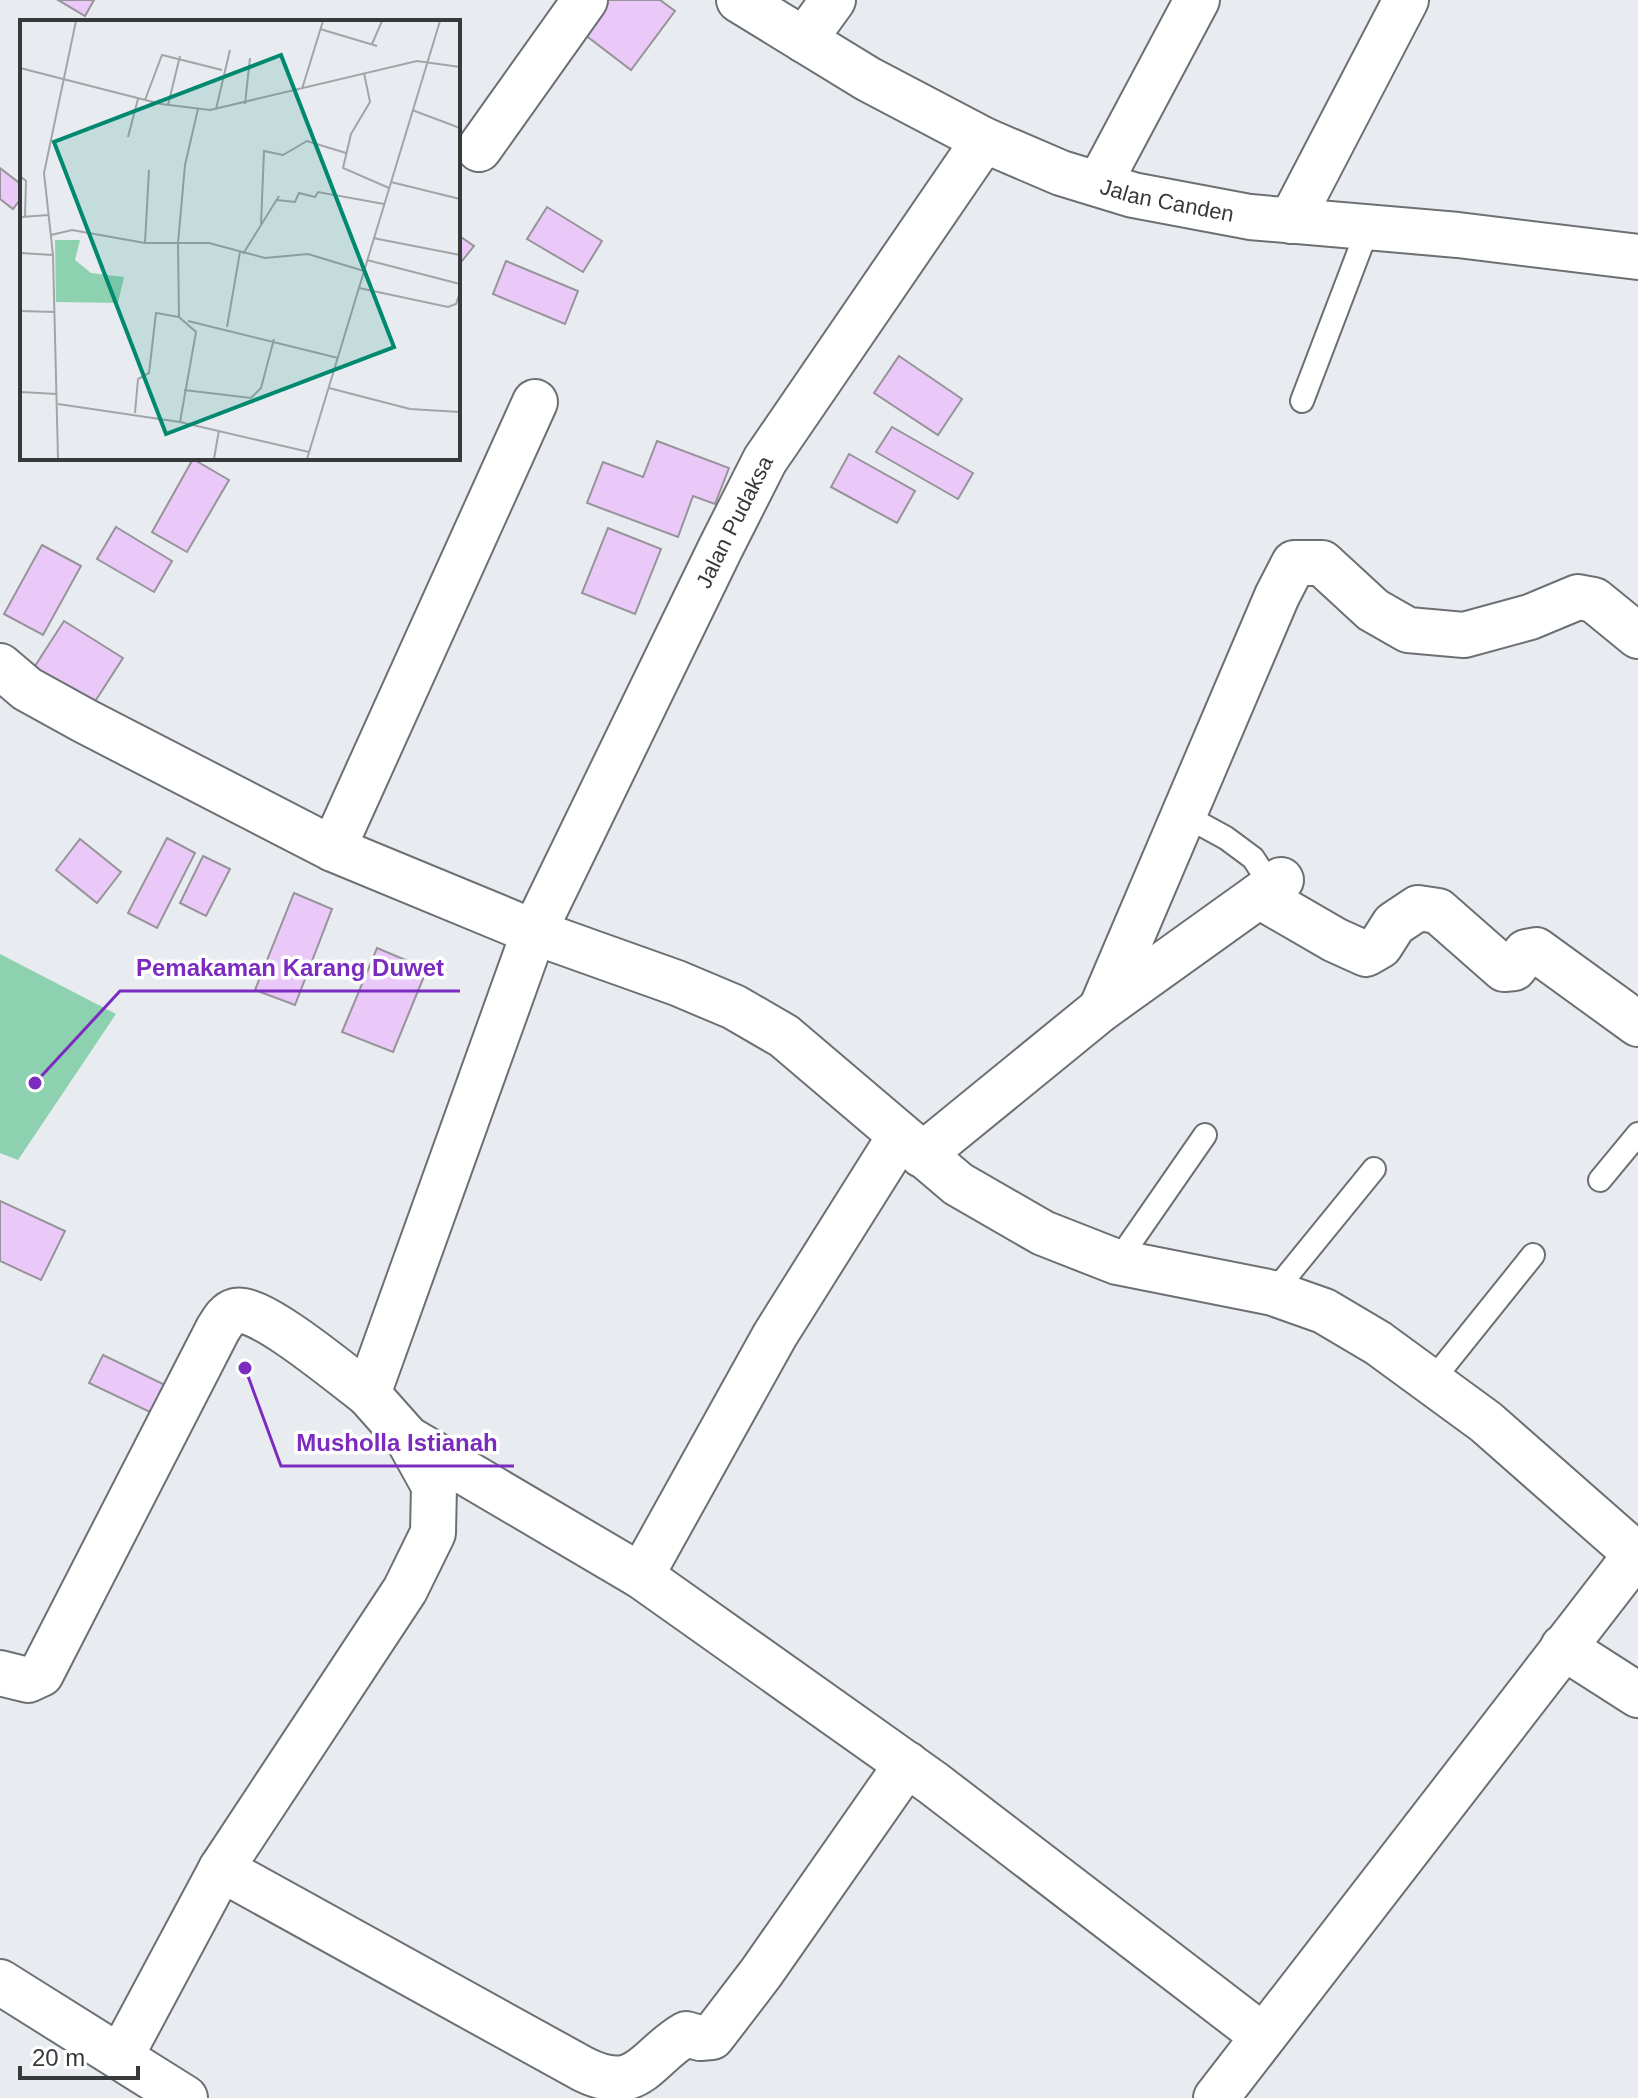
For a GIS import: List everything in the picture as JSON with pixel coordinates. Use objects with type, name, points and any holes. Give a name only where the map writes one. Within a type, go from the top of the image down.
[{"type":"street","points":[[479,149],[585,0]]},
{"type":"street","name":"Jalan Canden","points":[[739,0],[868,79],[984,140],[1061,173],[1133,195],[1250,217],[1458,235],[1638,257]]},
{"type":"street","points":[[804,40],[833,0]]},
{"type":"street","points":[[1099,184],[1197,0]]},
{"type":"street","points":[[1291,221],[1406,0]]},
{"type":"street","name":"Jalan Pudaksa","points":[[368,1394],[534,932],[765,460],[984,140]]},
{"type":"street","points":[[333,849],[535,402]]},
{"type":"street","points":[[1101,1009],[1277,596],[1294,563],[1322,563],[1373,610],[1408,630],[1464,635],[1530,617],[1578,597],[1594,600],[1638,636]]},
{"type":"street","points":[[0,666],[27,689],[85,721],[333,849],[534,932],[677,983],[734,1007],[784,1036],[958,1184],[1043,1233],[1117,1262],[1273,1293],[1324,1311],[1378,1343],[1486,1422],[1637,1553],[1216,2098]]},
{"type":"street","points":[[641,1576],[775,1335],[911,1145],[1273,886],[1335,940],[1366,954],[1380,946],[1394,924],[1418,908],[1438,911],[1504,969],[1514,968],[1526,952],[1536,950],[1638,1024]]},
{"type":"street","points":[[0,1673],[28,1680],[41,1674],[218,1329],[229,1314],[244,1310],[267,1320],[368,1394],[408,1439],[434,1486],[433,1533],[405,1590],[221,1869],[121,2056]]},
{"type":"street","points":[[408,1439],[641,1576],[907,1764],[1263,2036]]},
{"type":"street","points":[[1563,1647],[1638,1695]]},
{"type":"street","points":[[221,1869],[583,2069],[618,2079],[647,2068],[686,2034],[712,2037],[761,1973],[907,1764]]},
{"type":"street","points":[[0,1982],[185,2098]]},
{"type":"lane","points":[[1302,401],[1368,228]]},
{"type":"lane","points":[[1184,815],[1226,838],[1253,858],[1273,886]]},
{"type":"lane","points":[[1600,1180],[1638,1134]]},
{"type":"lane","points":[[1117,1262],[1205,1135]]},
{"type":"lane","points":[[1273,1293],[1374,1169]]},
{"type":"lane","points":[[1431,1382],[1533,1255]]},
{"type":"green space","points":[[0,954],[116,1014],[18,1160],[0,1153]]},
{"type":"building","points":[[58,0],[94,0],[85,16]]},
{"type":"building","points":[[603,0],[660,0],[675,11],[631,70],[580,31]]},
{"type":"building","points":[[0,168],[20,183],[20,200],[13,209],[0,199]]},
{"type":"building","points":[[547,207],[602,241],[583,272],[527,239]]},
{"type":"building","points":[[460,236],[474,246],[460,264]]},
{"type":"building","points":[[506,261],[578,291],[565,324],[493,294]]},
{"type":"building","points":[[899,356],[962,399],[938,435],[874,393]]},
{"type":"building","points":[[892,427],[973,473],[958,499],[876,452]]},
{"type":"building","points":[[657,441],[729,468],[715,504],[693,496],[678,537],[587,503],[603,462],[643,477]]},
{"type":"building","points":[[849,454],[915,491],[897,523],[831,487]]},
{"type":"building","points":[[192,460],[229,480],[187,552],[152,532]]},
{"type":"building","points":[[116,527],[172,561],[154,592],[97,559]]},
{"type":"building","points":[[608,528],[661,549],[635,614],[582,593]]},
{"type":"building","points":[[42,545],[81,566],[43,635],[4,614]]},
{"type":"building","points":[[64,621],[123,658],[85,717],[26,680]]},
{"type":"building","points":[[167,838],[195,853],[157,928],[128,913]]},
{"type":"building","points":[[80,839],[121,872],[97,903],[56,870]]},
{"type":"building","points":[[203,856],[230,869],[206,916],[180,903]]},
{"type":"building","points":[[294,893],[332,909],[295,1005],[255,990]]},
{"type":"building","points":[[377,948],[427,969],[393,1052],[342,1032]]},
{"type":"building","points":[[0,1201],[65,1231],[41,1280],[0,1261]]},
{"type":"building","points":[[103,1355],[165,1385],[152,1413],[89,1383]]},
{"type":"place","name":"Pemakaman Karang Duwet","points":[[35,1083]]},
{"type":"place","name":"Musholla Istianah","points":[[245,1368]]}]
